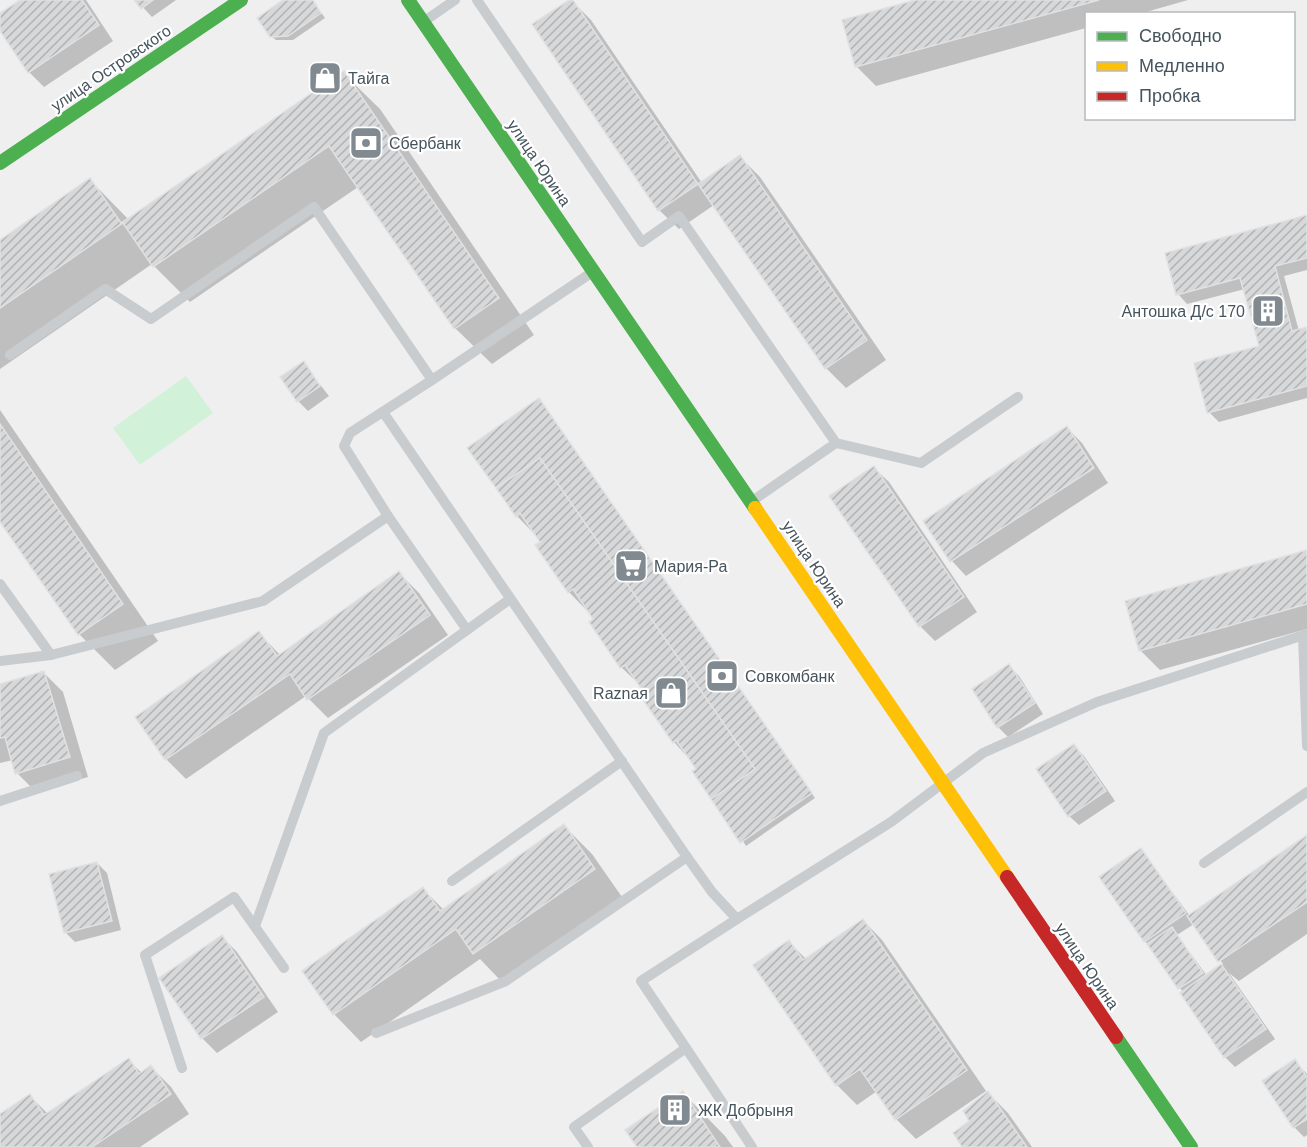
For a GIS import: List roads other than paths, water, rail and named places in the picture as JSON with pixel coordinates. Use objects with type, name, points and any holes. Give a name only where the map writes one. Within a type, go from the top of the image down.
[{"type":"main road","name":"улица Островского","points":[[0,163],[241,0]]},
{"type":"main road","name":"улица Юрина","points":[[408,0],[1191,1147]]},
{"type":"lane","points":[[423,22],[455,0]]},
{"type":"lane","points":[[477,0],[642,242],[679,216],[836,443],[921,463],[1018,397]]},
{"type":"lane","points":[[10,355],[105,290],[151,319],[314,207],[432,380]]},
{"type":"lane","points":[[467,630],[388,516],[344,446],[350,433],[593,271]]},
{"type":"lane","points":[[383,412],[687,857],[712,892],[737,919]]},
{"type":"lane","points":[[752,501],[836,443]]},
{"type":"lane","points":[[0,661],[51,656],[263,601],[388,516]]},
{"type":"lane","points":[[0,584],[51,656]]},
{"type":"lane","points":[[255,926],[324,733],[510,599]]},
{"type":"lane","points":[[752,1147],[641,981],[891,822],[944,785],[983,753],[1097,702],[1305,635],[1307,746]]},
{"type":"lane","points":[[452,881],[622,761]]},
{"type":"lane","points":[[0,801],[77,776]]},
{"type":"lane","points":[[1204,863],[1307,792]]},
{"type":"lane","points":[[376,1033],[506,981],[687,857]]},
{"type":"lane","points":[[182,1068],[145,955],[234,897],[284,968]]},
{"type":"lane","points":[[588,1147],[574,1127],[686,1048]]},
{"type":"place","name":"Тайга","points":[[325,78]]},
{"type":"place","name":"Сбербанк","points":[[366,143]]},
{"type":"place","name":"Антошка Д/с 170","points":[[1268,311]]},
{"type":"place","name":"Мария-Ра","points":[[631,566]]},
{"type":"place","name":"Совкомбанк","points":[[722,676]]},
{"type":"place","name":"Raznaя","points":[[671,693]]},
{"type":"place","name":"ЖК Добрыня","points":[[675,1110]]}]
